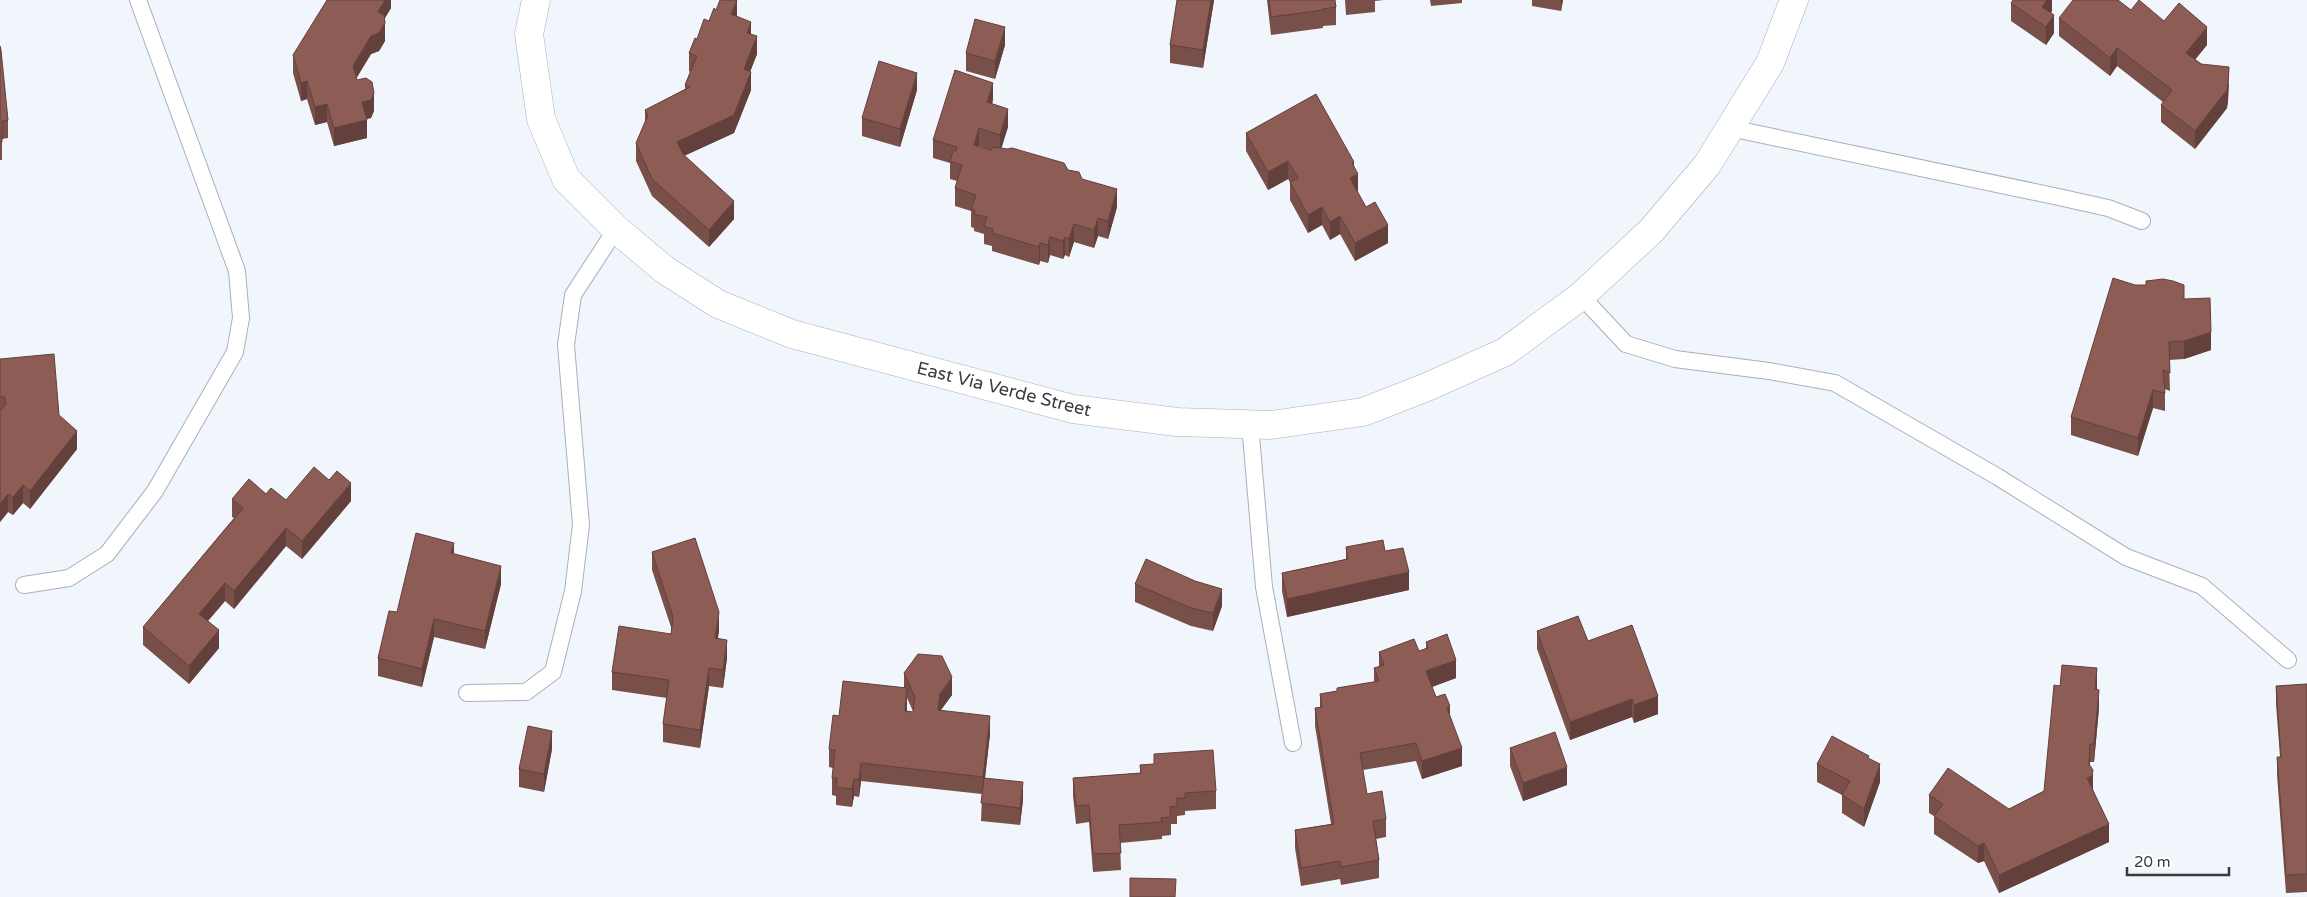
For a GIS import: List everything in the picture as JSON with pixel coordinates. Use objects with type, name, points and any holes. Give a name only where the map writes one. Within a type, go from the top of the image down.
[{"type":"street","name":"East Via Verde Street","points":[[536,0],[529,34],[541,119],[566,179],[616,229],[665,270],[718,304],[792,334],[1073,409],[1177,422],[1271,425],[1363,412],[1419,390],[1505,352],[1581,296],[1651,232],[1707,165],[1770,63],[1794,0]]},
{"type":"lane","points":[[24,585],[69,578],[108,554],[155,491],[235,352],[241,318],[237,272],[138,0]]},
{"type":"lane","points":[[1730,128],[2108,208],[2142,221]]},
{"type":"lane","points":[[467,693],[526,692],[552,672],[573,591],[581,525],[566,345],[568,328],[573,295],[616,229]]},
{"type":"lane","points":[[1581,296],[1626,344],[1674,359],[1769,371],[1835,383],[1998,477],[2126,556],[2202,586],[2288,660]]},
{"type":"lane","points":[[1250,424],[1264,587],[1293,743]]},
{"type":"building","points":[[327,0],[385,0],[378,12],[384,15],[385,23],[379,33],[371,36],[353,66],[357,80],[366,78],[372,82],[374,93],[371,100],[362,102],[367,120],[334,128],[327,104],[315,107],[307,81],[301,83],[293,55]]},
{"type":"building","points":[[720,0],[737,0],[731,14],[751,22],[747,33],[757,36],[744,69],[751,72],[734,115],[677,142],[683,154],[734,201],[709,230],[652,179],[636,143],[648,115],[645,110],[690,87],[685,85],[697,56],[689,53],[695,38],[697,39],[704,19],[709,21],[714,8],[716,10]]},
{"type":"building","points":[[1177,0],[1211,0],[1203,50],[1170,45]]},
{"type":"building","points":[[1269,0],[1335,0],[1336,7],[1271,17]]},
{"type":"building","points":[[2013,0],[2047,0],[2042,7],[2054,15],[2046,27],[2011,3]]},
{"type":"building","points":[[2073,0],[2118,0],[2131,10],[2139,0],[2164,21],[2179,3],[2207,27],[2186,53],[2201,64],[2229,67],[2228,83],[2227,90],[2195,131],[2161,105],[2172,90],[2117,48],[2110,58],[2059,18]]},
{"type":"building","points":[[975,19],[1005,27],[995,61],[966,53]]},
{"type":"building","points":[[0,46],[8,120],[2,121],[2,142],[0,142]]},
{"type":"building","points":[[879,61],[917,73],[900,129],[862,118]]},
{"type":"building","points":[[955,70],[993,83],[987,102],[1008,109],[1000,135],[979,128],[974,145],[990,150],[995,147],[1012,148],[1064,163],[1068,170],[1079,172],[1082,179],[1117,189],[1108,221],[1098,218],[1094,230],[1074,224],[1069,239],[1065,237],[1063,241],[1050,237],[1048,245],[1040,243],[1039,247],[992,233],[993,229],[984,226],[987,217],[974,214],[975,210],[971,209],[976,195],[955,188],[962,165],[950,161],[953,151],[956,151],[957,147],[933,140]]},
{"type":"building","points":[[1316,94],[1354,162],[1352,163],[1358,174],[1350,178],[1366,207],[1375,202],[1388,225],[1355,243],[1340,216],[1330,222],[1322,207],[1308,215],[1290,182],[1298,178],[1288,161],[1268,172],[1246,133]]},
{"type":"building","points":[[2113,278],[2135,285],[2146,285],[2146,281],[2163,279],[2173,281],[2184,285],[2184,299],[2210,298],[2211,332],[2184,341],[2169,342],[2170,373],[2163,370],[2165,393],[2153,390],[2138,438],[2071,417]]},
{"type":"building","points":[[54,354],[59,415],[77,431],[30,491],[23,485],[13,497],[8,494],[0,504],[0,411],[6,404],[5,397],[0,397],[0,359]]},
{"type":"building","points":[[314,467],[329,480],[337,471],[351,483],[302,541],[286,528],[234,591],[225,583],[199,614],[219,630],[189,666],[143,627],[243,508],[232,499],[249,479],[266,494],[271,488],[286,500]]},
{"type":"building","points":[[416,533],[454,543],[451,553],[501,566],[485,631],[434,619],[422,669],[378,658],[389,611],[397,612]]},
{"type":"building","points":[[695,538],[719,612],[715,638],[727,640],[723,670],[709,668],[700,730],[663,724],[669,680],[612,672],[619,626],[671,634],[673,617],[652,552]]},
{"type":"building","points":[[1383,540],[1385,551],[1403,548],[1409,572],[1287,599],[1282,573],[1348,559],[1346,547]]},
{"type":"building","points":[[1146,559],[1195,581],[1222,589],[1213,613],[1191,608],[1135,584]]},
{"type":"building","points":[[1578,616],[1588,641],[1632,625],[1658,696],[1634,705],[1632,699],[1570,722],[1537,631]]},
{"type":"building","points":[[1447,634],[1456,660],[1426,671],[1436,697],[1445,694],[1450,706],[1447,708],[1462,748],[1422,761],[1416,743],[1360,753],[1367,794],[1382,791],[1386,819],[1373,821],[1379,860],[1341,867],[1340,861],[1301,868],[1295,830],[1334,824],[1315,708],[1322,707],[1320,694],[1337,691],[1337,688],[1379,681],[1374,668],[1384,665],[1379,652],[1414,639],[1419,651],[1428,648],[1426,642]]},
{"type":"building","points":[[918,654],[942,656],[952,677],[940,694],[938,710],[990,716],[983,777],[861,763],[859,779],[854,779],[852,789],[836,787],[837,778],[832,778],[835,750],[829,749],[833,715],[839,716],[843,681],[907,688],[905,711],[913,712],[915,697],[904,673]]},
{"type":"building","points":[[2062,665],[2097,668],[2095,689],[2099,690],[2094,744],[2090,744],[2089,764],[2093,770],[2092,776],[2087,778],[2109,824],[1999,875],[1984,843],[1978,846],[1934,816],[1943,804],[1929,795],[1948,768],[2009,809],[2044,791],[2054,685],[2060,686]]},
{"type":"building","points":[[2307,684],[2307,874],[2286,875],[2277,757],[2281,757],[2276,686]]},
{"type":"building","points":[[528,726],[552,731],[544,774],[519,769]]},
{"type":"building","points":[[1555,732],[1567,767],[1523,783],[1510,748]]},
{"type":"building","points":[[1832,736],[1880,764],[1864,809],[1842,795],[1850,781],[1817,764]]},
{"type":"building","points":[[1213,750],[1216,791],[1185,793],[1185,798],[1177,798],[1177,806],[1170,807],[1171,817],[1161,818],[1162,822],[1119,825],[1121,853],[1093,854],[1089,805],[1076,806],[1073,778],[1141,773],[1140,765],[1154,764],[1154,754]]},
{"type":"building","points":[[984,778],[1023,782],[1020,808],[981,803]]},
{"type":"building","points":[[1130,878],[1176,879],[1175,897],[1130,897]]}]
